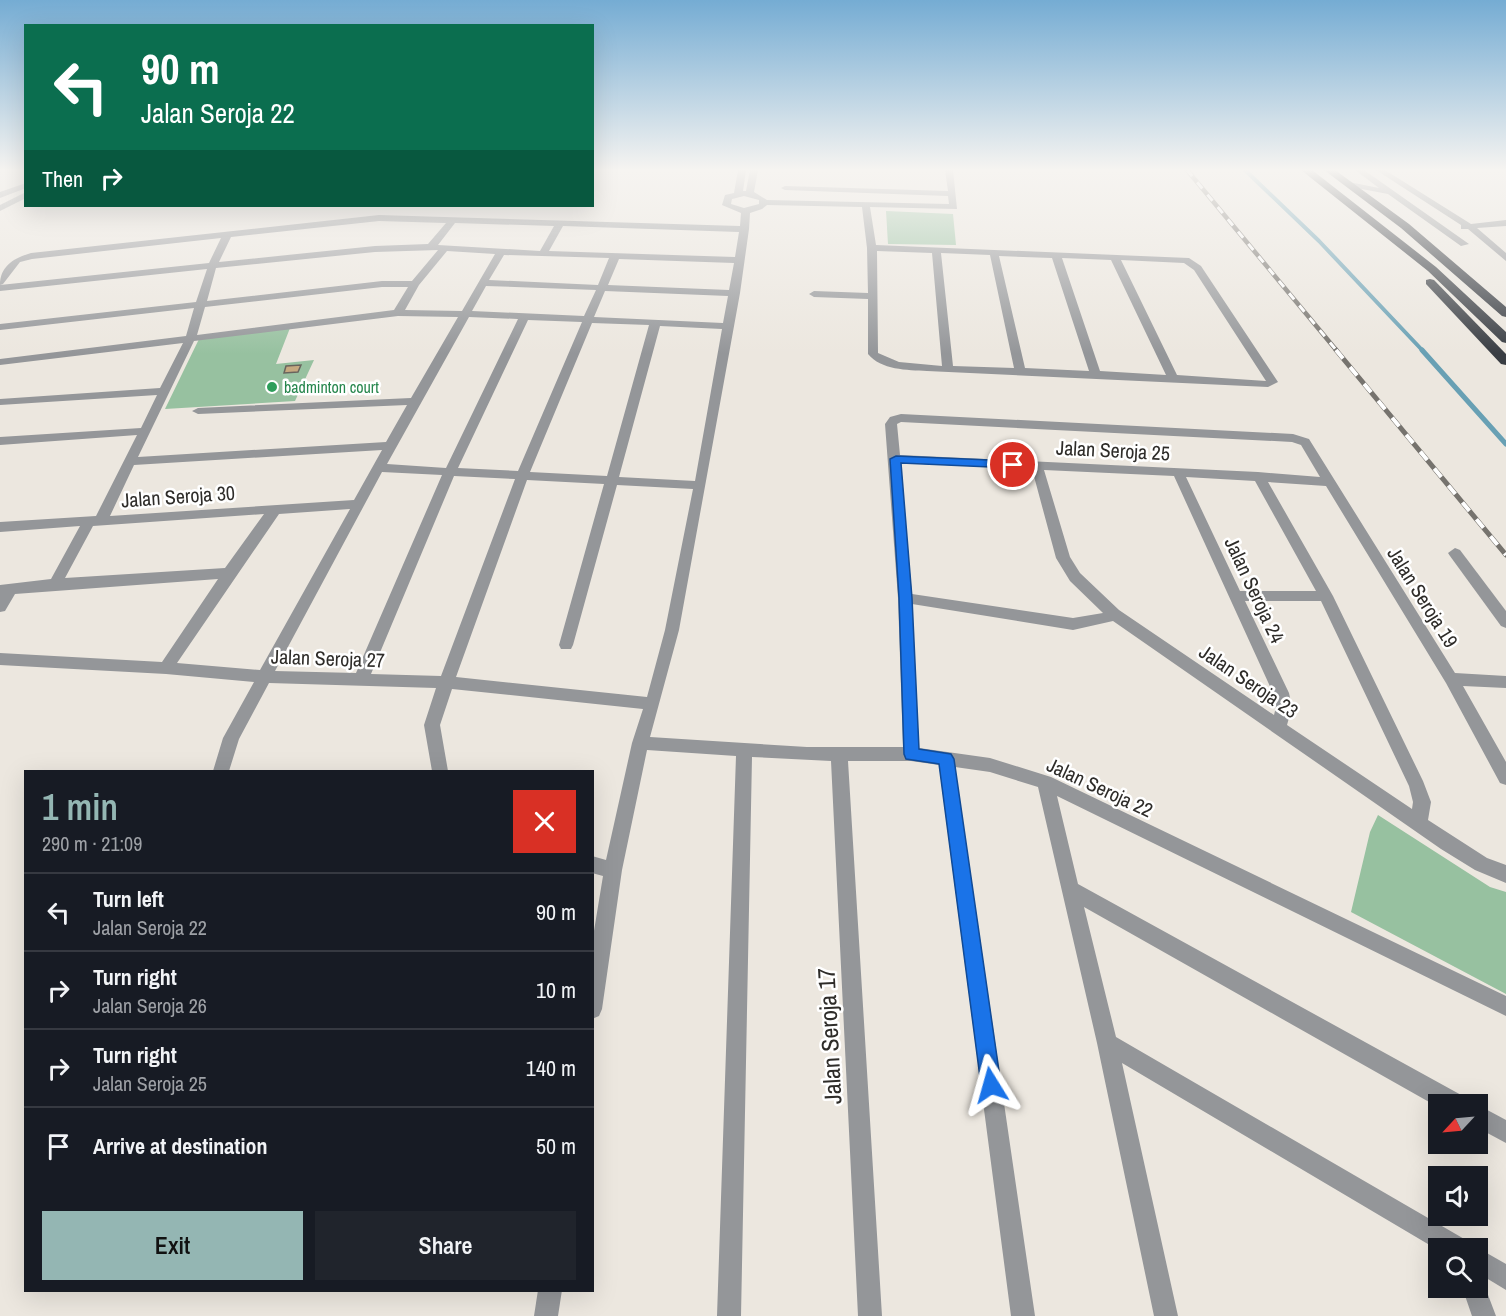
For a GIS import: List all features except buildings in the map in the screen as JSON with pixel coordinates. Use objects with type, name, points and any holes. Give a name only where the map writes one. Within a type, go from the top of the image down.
[{"type":"highway","points":[[1387,231],[1441,277],[1506,339]]},
{"type":"highway","points":[[1387,231],[1387,238],[1506,361]]},
{"type":"highway","points":[[1411,231],[1506,313]]},
{"type":"highway","points":[[1413,231],[1506,298]]},
{"type":"street","points":[[0,282],[17,260],[23,258],[259,231]]},
{"type":"street","points":[[431,247],[444,231]]},
{"type":"street","points":[[543,253],[556,231]]},
{"type":"street","points":[[594,996],[614,870],[640,743],[653,704],[672,630],[745,231]]},
{"type":"street","points":[[870,231],[872,248],[873,354],[878,360],[887,364],[948,369],[1095,373],[1268,384],[1272,382],[1195,265],[1181,259],[872,248]]},
{"type":"street","points":[[1447,231],[1464,244]]},
{"type":"street","points":[[1475,231],[1506,258]]},
{"type":"street","points":[[55,584],[130,461],[166,391],[190,339],[212,267],[227,235]]},
{"type":"street","points":[[0,288],[375,249],[431,247],[501,252],[740,260]]},
{"type":"street","points":[[398,313],[415,284],[445,248]]},
{"type":"street","points":[[936,250],[948,369]]},
{"type":"street","points":[[221,770],[231,738],[415,401],[501,252]]},
{"type":"street","points":[[994,252],[1020,372]]},
{"type":"street","points":[[1056,255],[1095,373]]},
{"type":"street","points":[[439,770],[432,725],[446,682],[522,476],[590,321],[615,256]]},
{"type":"street","points":[[1115,258],[1173,378]]},
{"type":"street","points":[[484,283],[735,293]]},
{"type":"street","points":[[0,327],[382,284],[415,284]]},
{"type":"street","points":[[814,294],[872,296]]},
{"type":"street","points":[[0,362],[398,313],[467,314],[727,327]]},
{"type":"street","points":[[361,680],[450,472],[524,317]]},
{"type":"street","points":[[566,645],[655,324]]},
{"type":"street","points":[[0,402],[166,391]]},
{"type":"street","points":[[198,411],[415,401]]},
{"type":"street","name":"Jalan Seroja 19","points":[[896,459],[891,424],[894,420],[901,418],[1302,440],[1309,445],[1329,482],[1451,679],[1506,778]]},
{"type":"street","points":[[0,441],[145,431]]},
{"type":"street","points":[[130,461],[390,446]]},
{"type":"street","points":[[896,459],[906,598],[911,754]]},
{"type":"street","name":"Jalan Seroja 25","points":[[896,459],[1258,476],[1329,482]]},
{"type":"street","name":"Jalan Seroja 23","points":[[1037,466],[1063,558],[1075,577],[1091,594],[1114,614],[1419,823],[1481,864],[1506,874]]},
{"type":"street","points":[[378,468],[700,485]]},
{"type":"street","name":"Jalan Seroja 24","points":[[1178,472],[1238,596],[1281,693],[1284,707],[1279,726]]},
{"type":"street","points":[[1258,476],[1326,596],[1417,786],[1422,802],[1419,823]]},
{"type":"street","name":"Jalan Seroja 30","points":[[0,527],[359,504]]},
{"type":"street","points":[[166,668],[275,509]]},
{"type":"street","points":[[1455,553],[1506,622]]},
{"type":"street","points":[[0,607],[5,590],[55,584],[229,573]]},
{"type":"street","points":[[1238,596],[1326,596]]},
{"type":"street","points":[[906,598],[1073,624],[1104,619],[1114,614]]},
{"type":"street","name":"Jalan Seroja 27","points":[[0,659],[166,668],[266,677],[446,682],[653,704]]},
{"type":"street","points":[[1451,679],[1506,682]]},
{"type":"street","name":"Jalan Seroja 22","points":[[640,743],[839,754],[911,754],[990,765],[1045,782],[1506,1006]]},
{"type":"street","points":[[729,1316],[744,749]]},
{"type":"street","name":"Jalan Seroja 17","points":[[839,754],[870,1316]]},
{"type":"street","points":[[946,759],[1023,1316]]},
{"type":"street","points":[[1045,782],[1107,1043],[1166,1316]]},
{"type":"street","points":[[594,865],[614,870]]},
{"type":"street","points":[[1071,890],[1437,1094]]},
{"type":"street","points":[[1107,1043],[1441,1238]]},
{"type":"street","points":[[1488,1122],[1506,1132]]},
{"type":"street","points":[[1488,1266],[1506,1278]]},
{"type":"street","points":[[546,1316],[550,1292]]},
{"type":"street","points":[[1478,1298],[1484,1316]]},
{"type":"green space","points":[[887,231],[955,231],[956,245],[888,244]]},
{"type":"green space","points":[[290,328],[276,364],[314,360],[295,401],[165,409],[199,339]]},
{"type":"green space","points":[[1378,815],[1490,887],[1506,892],[1506,994],[1351,912],[1370,832]]},
{"type":"waterway","points":[[1309,231],[1423,351]]},
{"type":"waterway","points":[[1422,350],[1506,444]]},
{"type":"railway","points":[[1238,231],[1337,351]]},
{"type":"railway","points":[[1336,350],[1506,555]]},
{"type":"place","name":"badminton court","points":[[272,387]]},
{"type":"route","points":[[991,1085],[946,759],[911,754],[906,598],[896,459],[1013,465]]}]
